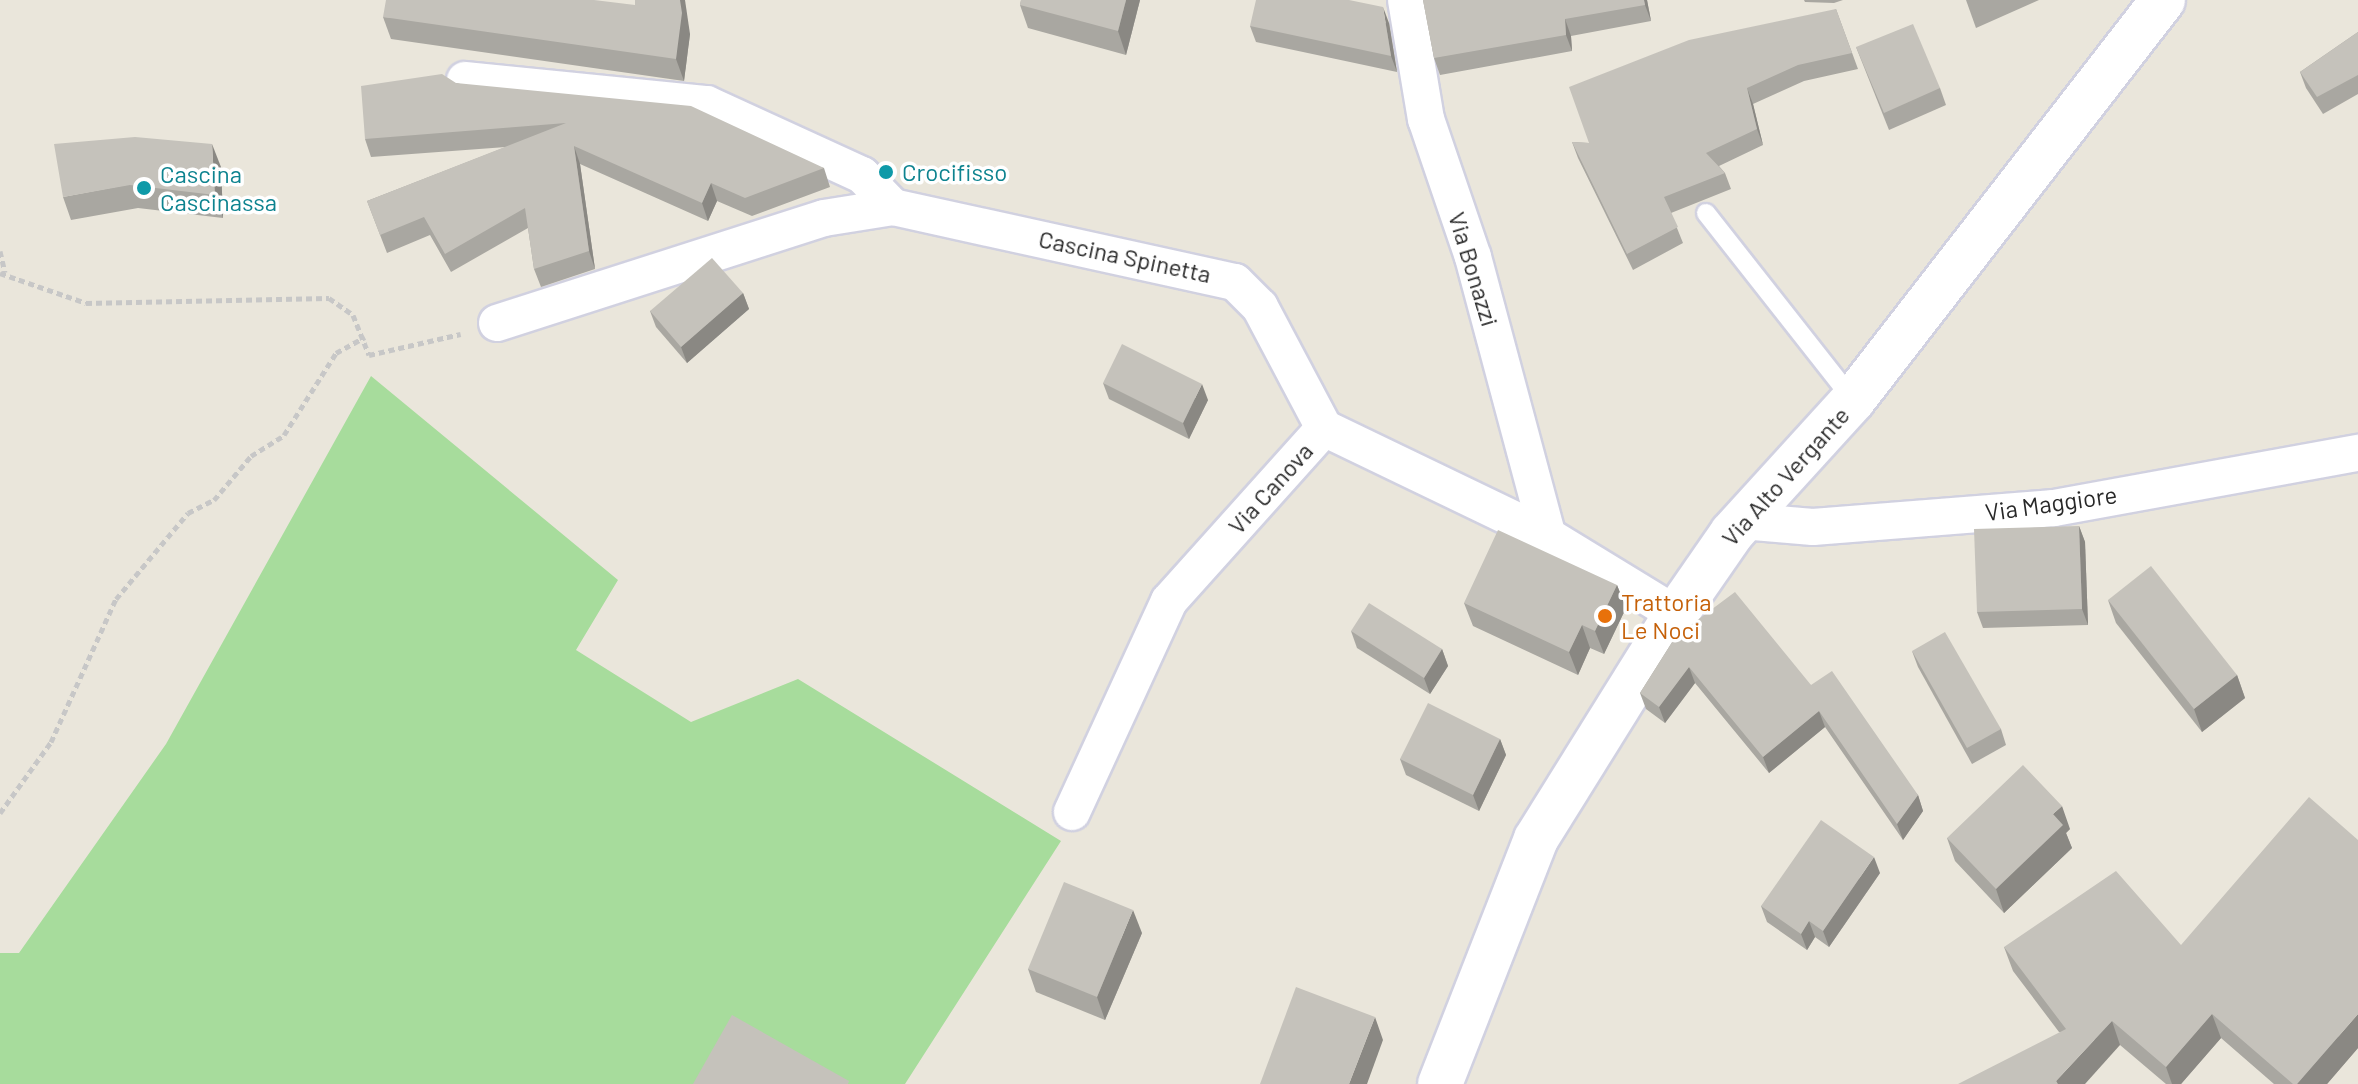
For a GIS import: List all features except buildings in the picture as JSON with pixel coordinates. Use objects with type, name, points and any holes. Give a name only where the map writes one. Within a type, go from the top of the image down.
[{"type":"main road","name":"Via Alto Vergante","points":[[1440,1084],[1536,839],[1676,614],[1752,517],[1853,400],[2163,0]]},
{"type":"street","name":"Via Bonazzi","points":[[1406,0],[1426,119],[1473,257],[1548,536]]},
{"type":"street","points":[[465,80],[707,104],[862,175],[893,207]]},
{"type":"street","name":"Cascina Spinetta","points":[[497,323],[824,218],[893,207],[1235,282],[1260,307],[1324,428]]},
{"type":"street","name":"Via Canova","points":[[1072,812],[1169,601],[1324,428],[1548,536],[1676,614]]},
{"type":"street","name":"Via Maggiore","points":[[1752,517],[1813,527],[2054,508],[2251,458],[2358,453]]},
{"type":"lane","points":[[1706,213],[1853,400]]},
{"type":"path","points":[[0,251],[2,273],[86,303],[329,298],[353,315],[365,337],[369,355],[401,352],[497,323]]},
{"type":"path","points":[[0,813],[51,742],[116,599],[188,513],[214,500],[251,456],[284,435],[336,353],[365,337]]},
{"type":"green space","points":[[371,376],[618,580],[576,650],[691,722],[798,679],[1061,841],[905,1084],[0,1084],[0,953],[19,953],[166,744]]},
{"type":"place","name":"Crocifisso","points":[[886,172]]},
{"type":"place","name":"Cascina Cascinassa","points":[[144,188]]},
{"type":"place","name":"Trattoria Le Noci","points":[[1605,616]]}]
